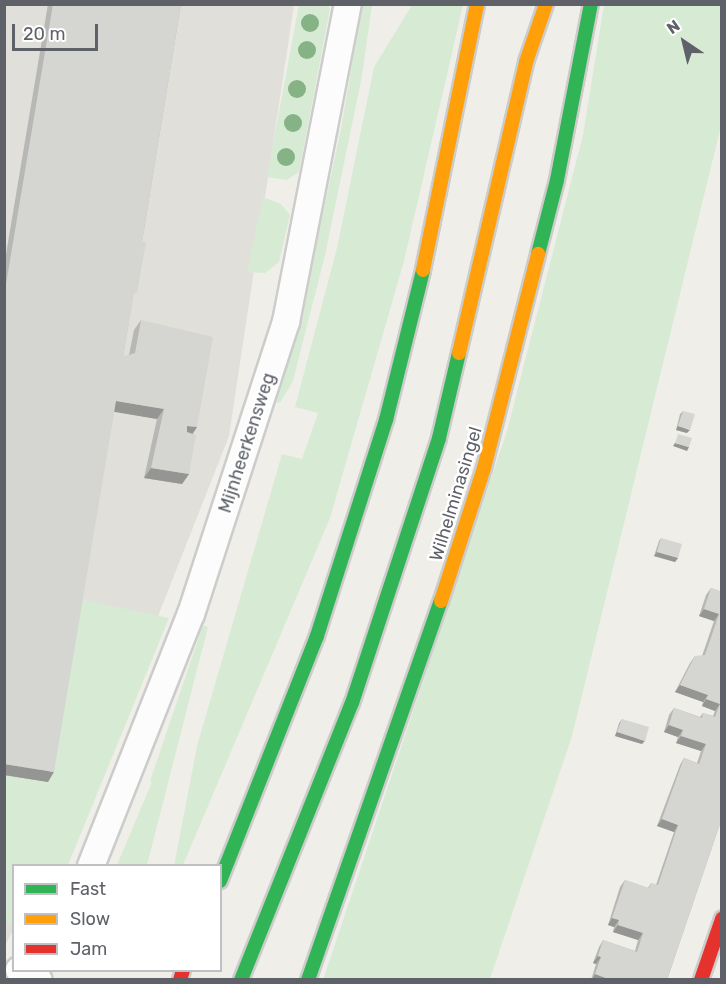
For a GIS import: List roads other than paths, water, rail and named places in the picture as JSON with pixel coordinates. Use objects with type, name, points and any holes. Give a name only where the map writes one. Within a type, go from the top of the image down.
[{"type":"main road","points":[[222,876],[317,636],[386,420],[440,200],[477,4]]},
{"type":"main road","name":"Wilhelminasingel","points":[[241,980],[352,703],[435,450],[526,62],[546,4]]},
{"type":"main road","name":"Wilhelminasingel","points":[[308,980],[446,587],[484,468],[557,180],[591,4]]},
{"type":"main road","name":"Wilhelminasingel","points":[[526,62],[527,16]]},
{"type":"main road","points":[[701,980],[722,919]]},
{"type":"street","name":"Mijnheerkensweg","points":[[92,864],[191,614],[286,322],[348,4]]},
{"type":"street","points":[[21,972],[40,980]]}]
